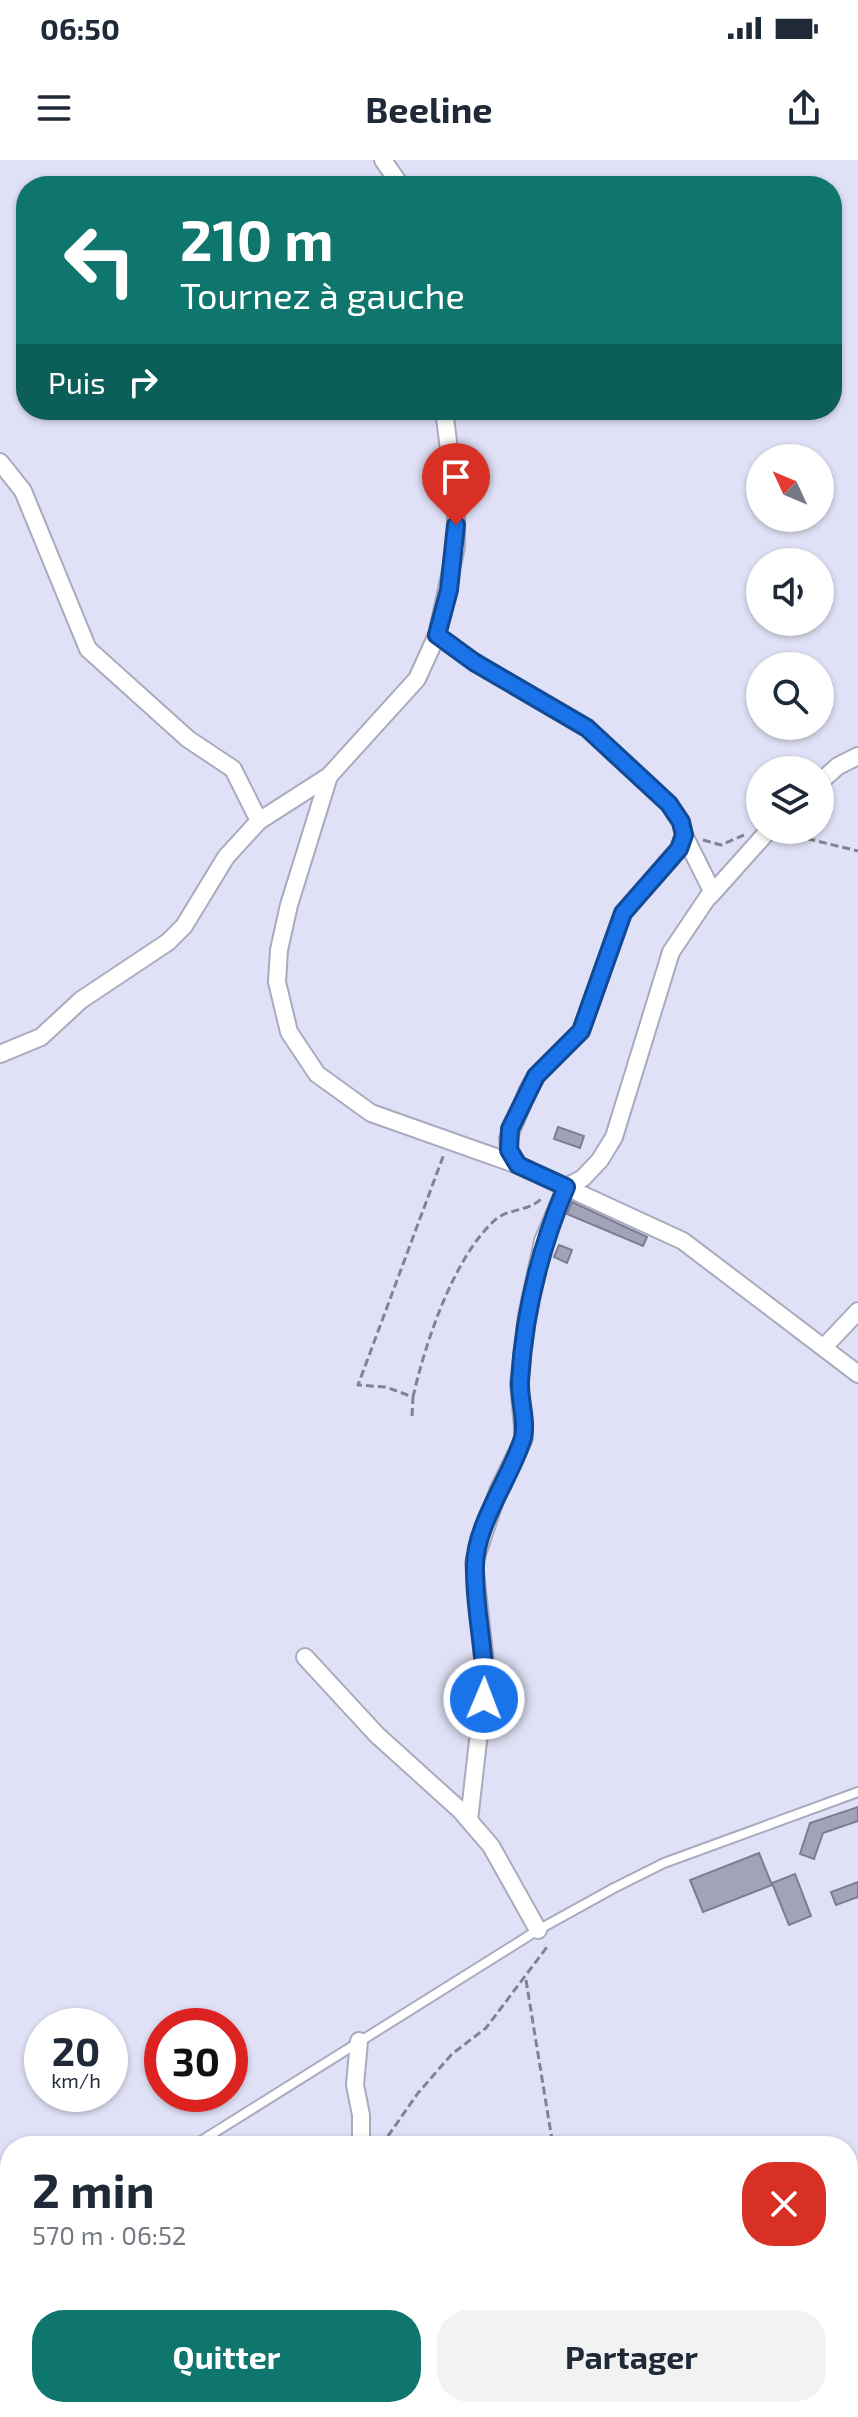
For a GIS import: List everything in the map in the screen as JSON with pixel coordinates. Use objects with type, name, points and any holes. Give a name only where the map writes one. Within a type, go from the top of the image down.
[{"type":"street","points":[[0,1054],[41,1037],[81,1000],[168,942],[184,926],[226,857],[259,821],[329,776],[417,679],[437,635],[456,547],[456,504],[445,420]]},
{"type":"street","points":[[0,462],[23,491],[88,649],[188,739],[233,769],[259,821]]},
{"type":"street","points":[[437,635],[474,662],[587,728],[669,804],[681,822],[684,835],[711,886],[710,896]]},
{"type":"street","points":[[834,770],[858,756]]},
{"type":"street","points":[[329,776],[279,950],[277,982],[281,1007],[301,1053],[340,1093],[371,1113],[448,1143],[518,1165],[683,1241],[858,1374]]},
{"type":"street","points":[[518,1165],[509,1150],[508,1139],[528,1090],[536,1076],[581,1031],[623,913],[679,849],[684,835]]},
{"type":"street","points":[[561,1184],[583,1178],[600,1160],[614,1137],[671,952],[710,896],[756,844]]},
{"type":"street","points":[[469,1820],[486,1671],[474,1563],[498,1491],[524,1438],[519,1384],[527,1315],[543,1241],[561,1184]]},
{"type":"street","points":[[825,1346],[858,1311]]},
{"type":"street","points":[[305,1657],[377,1735],[469,1820],[491,1846],[538,1930]]},
{"type":"street","points":[[359,2041],[355,2085],[361,2115],[361,2136]]},
{"type":"lane","points":[[209,2136],[538,1930],[664,1863],[858,1792]]},
{"type":"path","points":[[413,1397],[386,1387],[358,1385],[448,1143]]},
{"type":"path","points":[[412,1416],[422,1353],[458,1271],[496,1219],[537,1204],[561,1184]]},
{"type":"path","points":[[388,2136],[418,2093],[452,2054],[486,2028],[524,1979],[547,1947],[538,1930]]},
{"type":"path","points":[[524,1979],[551,2136]]},
{"type":"building","points":[[558,1127],[584,1136],[580,1148],[554,1139]]},
{"type":"building","points":[[572,1202],[647,1237],[643,1246],[567,1214]]},
{"type":"building","points":[[559,1245],[572,1250],[567,1263],[554,1257]]},
{"type":"building","points":[[858,1807],[858,1821],[823,1833],[814,1859],[800,1854],[810,1823]]},
{"type":"building","points":[[759,1853],[772,1885],[703,1912],[690,1880]]},
{"type":"building","points":[[795,1874],[811,1916],[789,1925],[772,1883]]},
{"type":"building","points":[[858,1882],[858,1897],[836,1905],[831,1892]]},
{"type":"route","points":[[456,525],[449,590],[437,635],[474,662],[587,728],[669,804],[681,822],[684,835],[679,849],[632,899],[623,913],[581,1031],[536,1076],[510,1129],[509,1150],[518,1165],[566,1187],[543,1241],[527,1315],[519,1384],[524,1438],[498,1491],[474,1563],[486,1671],[484,1699]]}]
